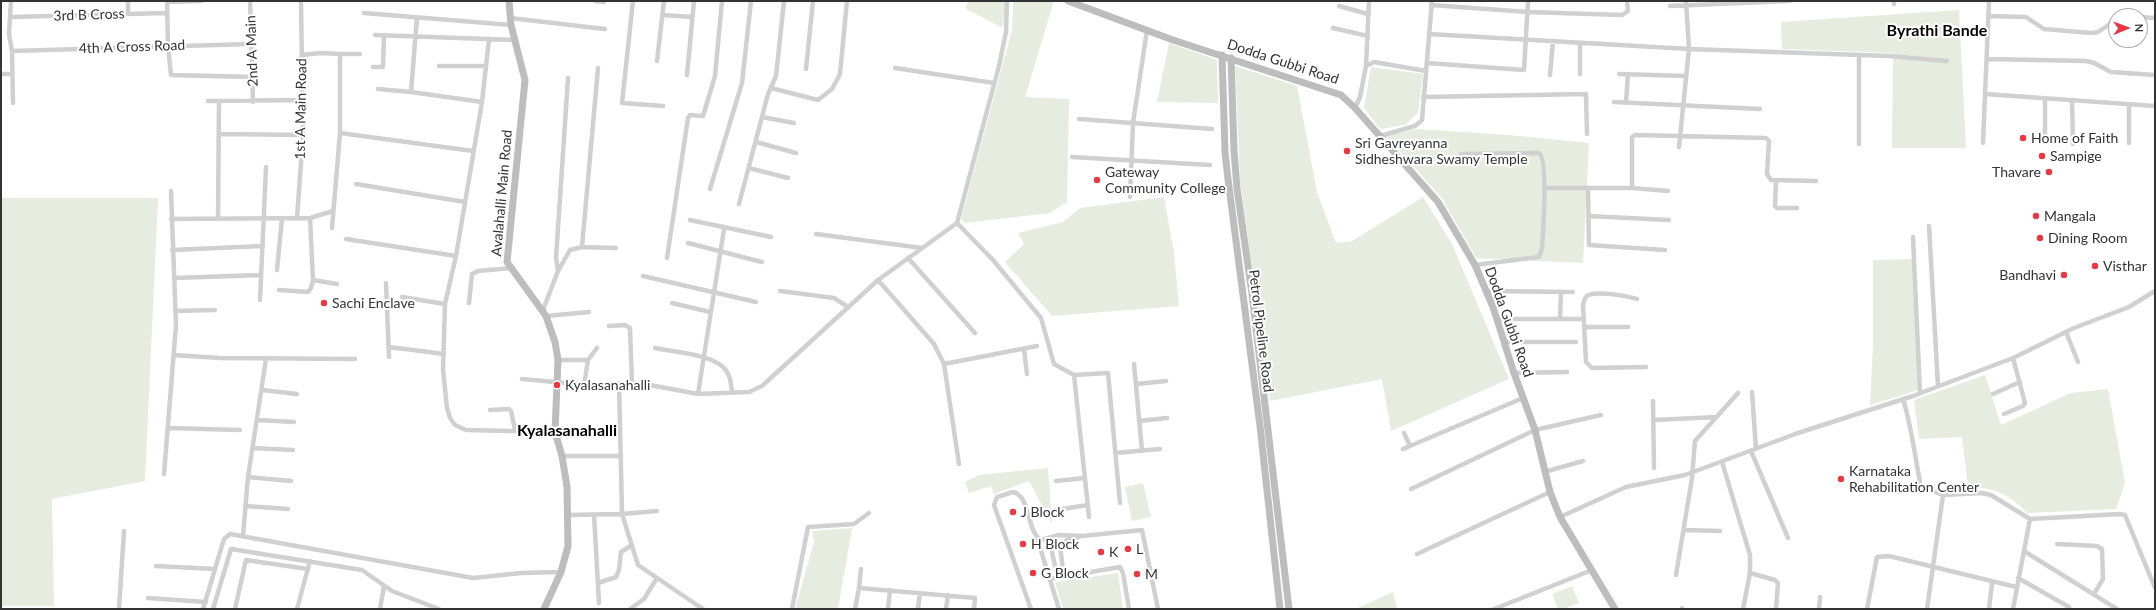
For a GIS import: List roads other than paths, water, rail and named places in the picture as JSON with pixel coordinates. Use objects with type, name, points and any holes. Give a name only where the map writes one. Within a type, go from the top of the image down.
[{"type":"main road","name":"Avalahalli Main Road","points":[[509,1],[511,21],[525,80],[507,262],[544,313],[555,342],[558,360],[555,432],[562,456],[568,515],[568,546],[561,572],[544,609]]},
{"type":"main road","name":"Dodda Gubbi Road","points":[[1068,1],[1147,30],[1341,95],[1355,108],[1438,202],[1474,264],[1486,291],[1535,430],[1544,472],[1560,517],[1614,609]]},
{"type":"main road","name":"Petrol Pipeline Road","points":[[1222,55],[1225,152],[1246,313],[1280,609]]},
{"type":"main road","name":"Petrol Pipeline Road","points":[[1231,58],[1234,151],[1289,609]]},
{"type":"main road","points":[[1246,313],[1254,312]]},
{"type":"street","points":[[11,1],[9,34],[12,51],[13,103]]},
{"type":"street","points":[[128,1],[128,14]]},
{"type":"street","points":[[202,1],[167,2],[168,46],[171,75],[252,77]]},
{"type":"street","name":"2nd A Main","points":[[250,1],[253,102]]},
{"type":"street","name":"1st A Main Road","points":[[297,218],[303,135],[301,1]]},
{"type":"street","points":[[595,1],[604,2]]},
{"type":"street","points":[[634,1],[622,103],[662,106]]},
{"type":"street","points":[[657,61],[664,1]]},
{"type":"street","points":[[687,75],[694,1]]},
{"type":"street","points":[[667,258],[688,118],[690,115],[703,116],[715,76],[722,1]]},
{"type":"street","points":[[710,189],[742,82],[751,1]]},
{"type":"street","points":[[739,204],[762,117],[776,76],[784,1]]},
{"type":"street","points":[[806,69],[813,1]]},
{"type":"street","points":[[771,88],[818,100],[832,89],[840,74],[847,1]]},
{"type":"street","points":[[522,379],[598,386],[619,383],[640,383],[698,394],[749,392],[762,386],[878,280],[957,223],[1006,32],[1007,1]]},
{"type":"street","points":[[1355,108],[1360,97],[1366,66],[1369,1]]},
{"type":"street","points":[[1427,63],[1524,70],[1528,1]]},
{"type":"street","points":[[1380,136],[1415,126],[1420,123],[1432,3],[1528,12],[1622,16],[1628,11],[1627,1]]},
{"type":"street","points":[[1670,6],[1686,3],[1790,1]]},
{"type":"street","points":[[1983,143],[1989,1]]},
{"type":"street","points":[[1679,147],[1689,49],[1686,3]]},
{"type":"street","points":[[1339,6],[1368,14]]},
{"type":"street","name":"3rd B Cross","points":[[11,18],[167,13]]},
{"type":"street","points":[[364,13],[418,18],[511,21],[605,29]]},
{"type":"street","points":[[662,15],[692,17]]},
{"type":"street","points":[[1989,16],[2026,17],[2044,29],[2091,33],[2098,32],[2108,25]]},
{"type":"street","points":[[411,92],[418,18]]},
{"type":"street","points":[[1333,28],[1368,36]]},
{"type":"street","points":[[1130,197],[1133,123],[1147,30]]},
{"type":"street","points":[[1429,34],[1689,49],[1859,54],[1947,61]]},
{"type":"street","points":[[375,35],[515,40]]},
{"type":"street","points":[[373,67],[383,66],[384,35]]},
{"type":"street","points":[[490,39],[482,102],[456,256],[445,304],[444,354],[447,408],[450,418],[455,425],[466,430],[555,432]]},
{"type":"street","points":[[1550,75],[1553,41]]},
{"type":"street","points":[[1580,43],[1580,74]]},
{"type":"street","name":"4th A Cross Road","points":[[12,51],[251,44]]},
{"type":"street","points":[[302,55],[321,53],[360,54]]},
{"type":"street","points":[[332,228],[340,133],[340,54]]},
{"type":"street","points":[[1859,54],[1859,144]]},
{"type":"street","points":[[1987,59],[2086,61],[2094,63],[2111,72],[2155,75]]},
{"type":"street","points":[[1366,66],[1374,62],[1426,71]]},
{"type":"street","points":[[439,66],[486,66]]},
{"type":"street","points":[[582,247],[598,68]]},
{"type":"street","points":[[895,68],[994,83]]},
{"type":"street","points":[[1,74],[12,74]]},
{"type":"street","points":[[1619,74],[1686,76]]},
{"type":"street","points":[[1626,102],[1628,74]]},
{"type":"street","points":[[558,271],[556,258],[568,78]]},
{"type":"street","points":[[378,89],[482,102]]},
{"type":"street","points":[[1423,97],[1586,94],[1587,134]]},
{"type":"street","points":[[1985,94],[2155,106]]},
{"type":"street","points":[[2045,98],[2045,142]]},
{"type":"street","points":[[208,101],[253,102],[302,100]]},
{"type":"street","points":[[2072,100],[2073,144]]},
{"type":"street","points":[[218,219],[219,101]]},
{"type":"street","points":[[1614,102],[1760,109]]},
{"type":"street","points":[[2129,104],[2130,143]]},
{"type":"street","points":[[762,117],[794,123]]},
{"type":"street","points":[[1078,119],[1212,129]]},
{"type":"street","points":[[340,133],[473,151]]},
{"type":"street","points":[[219,134],[303,135]]},
{"type":"street","points":[[1632,188],[1634,136],[1766,138],[1769,141],[1767,174],[1772,180],[1816,181]]},
{"type":"street","points":[[756,142],[796,153]]},
{"type":"street","points":[[1461,154],[1539,153],[1543,158],[1545,188],[1542,248],[1539,257],[1474,264]]},
{"type":"street","points":[[1072,158],[1210,165]]},
{"type":"street","points":[[260,300],[266,167]]},
{"type":"street","points":[[749,168],[788,178]]},
{"type":"street","points":[[1776,180],[1775,206],[1777,208],[1797,208]]},
{"type":"street","points":[[356,184],[465,202]]},
{"type":"street","points":[[1545,188],[1632,188],[1668,190]]},
{"type":"street","points":[[1588,188],[1589,245],[1665,250]]},
{"type":"street","points":[[164,474],[174,355],[175,311],[171,191]]},
{"type":"street","points":[[171,219],[310,218],[333,211]]},
{"type":"street","points":[[1588,216],[1669,220]]},
{"type":"street","points":[[277,270],[282,218]]},
{"type":"street","points":[[279,290],[308,292],[311,288],[313,280],[310,218]]},
{"type":"street","points":[[690,220],[771,237]]},
{"type":"street","points":[[957,223],[992,260],[1041,318],[1054,364],[1074,375],[1108,373],[1120,503]]},
{"type":"street","points":[[1929,226],[1938,386]]},
{"type":"street","points":[[698,394],[724,228]]},
{"type":"street","points":[[816,234],[922,248]]},
{"type":"street","points":[[1913,237],[1920,393]]},
{"type":"street","points":[[346,239],[456,256]]},
{"type":"street","points":[[688,243],[762,262]]},
{"type":"street","points":[[172,250],[263,246]]},
{"type":"street","points":[[589,312],[544,313],[558,271],[570,250],[582,247],[616,248]]},
{"type":"street","points":[[908,258],[974,333]]},
{"type":"street","points":[[469,304],[472,274],[478,271],[512,268]]},
{"type":"street","points":[[174,278],[261,275]]},
{"type":"street","points":[[644,276],[756,302]]},
{"type":"street","points":[[313,280],[337,284]]},
{"type":"street","points":[[878,280],[934,344],[944,364],[959,464]]},
{"type":"street","points":[[386,283],[389,357]]},
{"type":"street","points":[[780,291],[834,298],[848,307]]},
{"type":"street","points":[[1486,291],[1573,292]]},
{"type":"street","points":[[1560,517],[1626,487],[1692,473],[1798,433],[1903,399],[2013,358],[2066,332],[2129,307],[2155,291]]},
{"type":"street","points":[[1560,319],[1561,292]]},
{"type":"street","points":[[1637,298],[1618,295],[1588,295],[1585,298],[1583,305],[1586,362],[1592,368],[1646,367]]},
{"type":"street","points":[[402,297],[445,304]]},
{"type":"street","points":[[672,303],[710,312]]},
{"type":"street","points":[[175,311],[215,310]]},
{"type":"street","points":[[1496,319],[1584,319]]},
{"type":"street","points":[[610,326],[625,325],[630,328],[632,383]]},
{"type":"street","points":[[1584,327],[1628,326]]},
{"type":"street","points":[[2066,332],[2078,362]]},
{"type":"street","points":[[1504,342],[1576,342]]},
{"type":"street","points":[[944,364],[1038,346]]},
{"type":"street","points":[[389,347],[444,354]]},
{"type":"street","points":[[584,385],[588,360],[597,348]]},
{"type":"street","points":[[655,348],[703,358],[723,366],[731,380],[732,392]]},
{"type":"street","points":[[1024,349],[1027,374]]},
{"type":"street","points":[[174,355],[266,359],[355,359]]},
{"type":"street","points":[[2004,414],[2023,406],[2025,403],[2013,358]]},
{"type":"street","points":[[242,536],[248,477],[266,359]]},
{"type":"street","points":[[558,360],[588,360]]},
{"type":"street","points":[[1134,364],[1142,451]]},
{"type":"street","points":[[1514,373],[1567,372]]},
{"type":"street","points":[[1074,375],[1089,517]]},
{"type":"street","points":[[1136,384],[1166,381]]},
{"type":"street","points":[[1992,394],[2020,382]]},
{"type":"street","points":[[619,383],[622,514],[638,565],[703,609]]},
{"type":"street","points":[[262,390],[297,394]]},
{"type":"street","points":[[1676,575],[1684,530],[1695,441],[1738,392]]},
{"type":"street","points":[[1752,392],[1754,450],[1788,538]]},
{"type":"street","points":[[1403,449],[1523,398]]},
{"type":"street","points":[[1903,399],[1910,423],[1912,446],[1921,487],[1943,495],[1982,493],[1991,495],[2030,519],[2120,514],[2125,515],[2155,588]]},
{"type":"street","points":[[1653,401],[1654,468]]},
{"type":"street","points":[[490,410],[509,409],[511,411],[514,430]]},
{"type":"street","points":[[1411,489],[1535,430],[1601,416]]},
{"type":"street","points":[[1654,420],[1717,416]]},
{"type":"street","points":[[1139,421],[1167,418]]},
{"type":"street","points":[[257,420],[294,422]]},
{"type":"street","points":[[168,428],[240,430]]},
{"type":"street","points":[[1404,433],[1410,446]]},
{"type":"street","points":[[253,448],[294,450]]},
{"type":"street","points":[[1116,453],[1160,449]]},
{"type":"street","points":[[562,456],[621,456]]},
{"type":"street","points":[[1544,472],[1583,461]]},
{"type":"street","points":[[1722,462],[1750,555],[1750,573],[1743,609]]},
{"type":"street","points":[[248,477],[292,481]]},
{"type":"street","points":[[1056,481],[1085,478]]},
{"type":"street","points":[[1031,609],[994,505],[997,497],[1014,492],[1020,494],[1037,538],[1059,609]]},
{"type":"street","points":[[1418,554],[1550,492]]},
{"type":"street","points":[[1927,609],[1943,495]]},
{"type":"street","points":[[1056,510],[1088,505]]},
{"type":"street","points":[[245,506],[288,508]]},
{"type":"street","points":[[568,515],[622,514],[657,511]]},
{"type":"street","points":[[792,609],[808,527],[854,524],[869,513]]},
{"type":"street","points":[[594,515],[600,603]]},
{"type":"street","points":[[2013,609],[2030,519]]},
{"type":"street","points":[[1037,538],[1041,540],[1059,535],[1082,536],[1142,530],[1158,609]]},
{"type":"street","points":[[1684,530],[1720,531]]},
{"type":"street","points":[[119,609],[124,531]]},
{"type":"street","points":[[203,609],[226,535],[242,536],[473,578],[521,573],[561,572]]},
{"type":"street","points":[[1064,577],[1060,546],[1067,540],[1082,536]]},
{"type":"street","points":[[1049,538],[1055,566]]},
{"type":"street","points":[[2057,544],[2097,546],[2102,549],[2103,579],[2094,594]]},
{"type":"street","points":[[598,583],[616,577],[619,570],[622,552],[632,545]]},
{"type":"street","points":[[213,609],[231,549],[362,570],[384,586],[413,600],[440,609]]},
{"type":"street","points":[[2024,551],[2117,609]]},
{"type":"street","points":[[1867,609],[1877,557],[1889,556],[1992,583],[2016,587]]},
{"type":"street","points":[[235,609],[246,560],[308,569]]},
{"type":"street","points":[[297,609],[310,561]]},
{"type":"street","points":[[156,566],[215,569]]},
{"type":"street","points":[[1050,579],[1120,567],[1123,573],[1129,609]]},
{"type":"street","points":[[855,609],[861,569]]},
{"type":"street","points":[[1494,609],[1592,570]]},
{"type":"street","points":[[1750,573],[1775,580],[1778,583],[1776,609]]},
{"type":"street","points":[[630,609],[644,599],[657,578]]},
{"type":"street","points":[[2018,578],[2069,607]]},
{"type":"street","points":[[1989,609],[1992,583]]},
{"type":"street","points":[[380,609],[384,586]]},
{"type":"street","points":[[859,588],[975,598],[974,609]]},
{"type":"street","points":[[888,609],[890,590]]},
{"type":"street","points":[[918,609],[920,593]]},
{"type":"street","points":[[946,609],[948,595]]},
{"type":"street","points":[[1819,609],[1820,597]]},
{"type":"street","points":[[148,598],[206,602]]},
{"type":"place","name":"Home of Faith","points":[[2023,138]]},
{"type":"place","name":"Sri Gavreyanna Sidheshwara Swamy Temple","points":[[1347,151]]},
{"type":"place","name":"Sampige","points":[[2042,156]]},
{"type":"place","name":"Thavare","points":[[2049,172]]},
{"type":"place","name":"Gateway Community College","points":[[1097,180]]},
{"type":"place","name":"Mangala","points":[[2036,216]]},
{"type":"place","name":"Dining Room","points":[[2040,238]]},
{"type":"place","name":"Visthar","points":[[2095,266]]},
{"type":"place","name":"Bandhavi","points":[[2064,275]]},
{"type":"place","name":"Sachi Enclave","points":[[324,303]]},
{"type":"place","name":"Kyalasanahalli","points":[[557,385]]},
{"type":"place","name":"Karnataka Rehabilitation Center","points":[[1841,479]]},
{"type":"place","name":"J Block","points":[[1013,512]]},
{"type":"place","name":"H Block","points":[[1023,544]]},
{"type":"place","name":"L","points":[[1128,549]]},
{"type":"place","name":"K","points":[[1101,552]]},
{"type":"place","name":"G Block","points":[[1033,573]]},
{"type":"place","name":"M","points":[[1137,574]]},
{"type":"district","name":"Byrathi Bande","points":[[1937,31]]},
{"type":"district","name":"Kyalasanahalli","points":[[567,431]]}]
